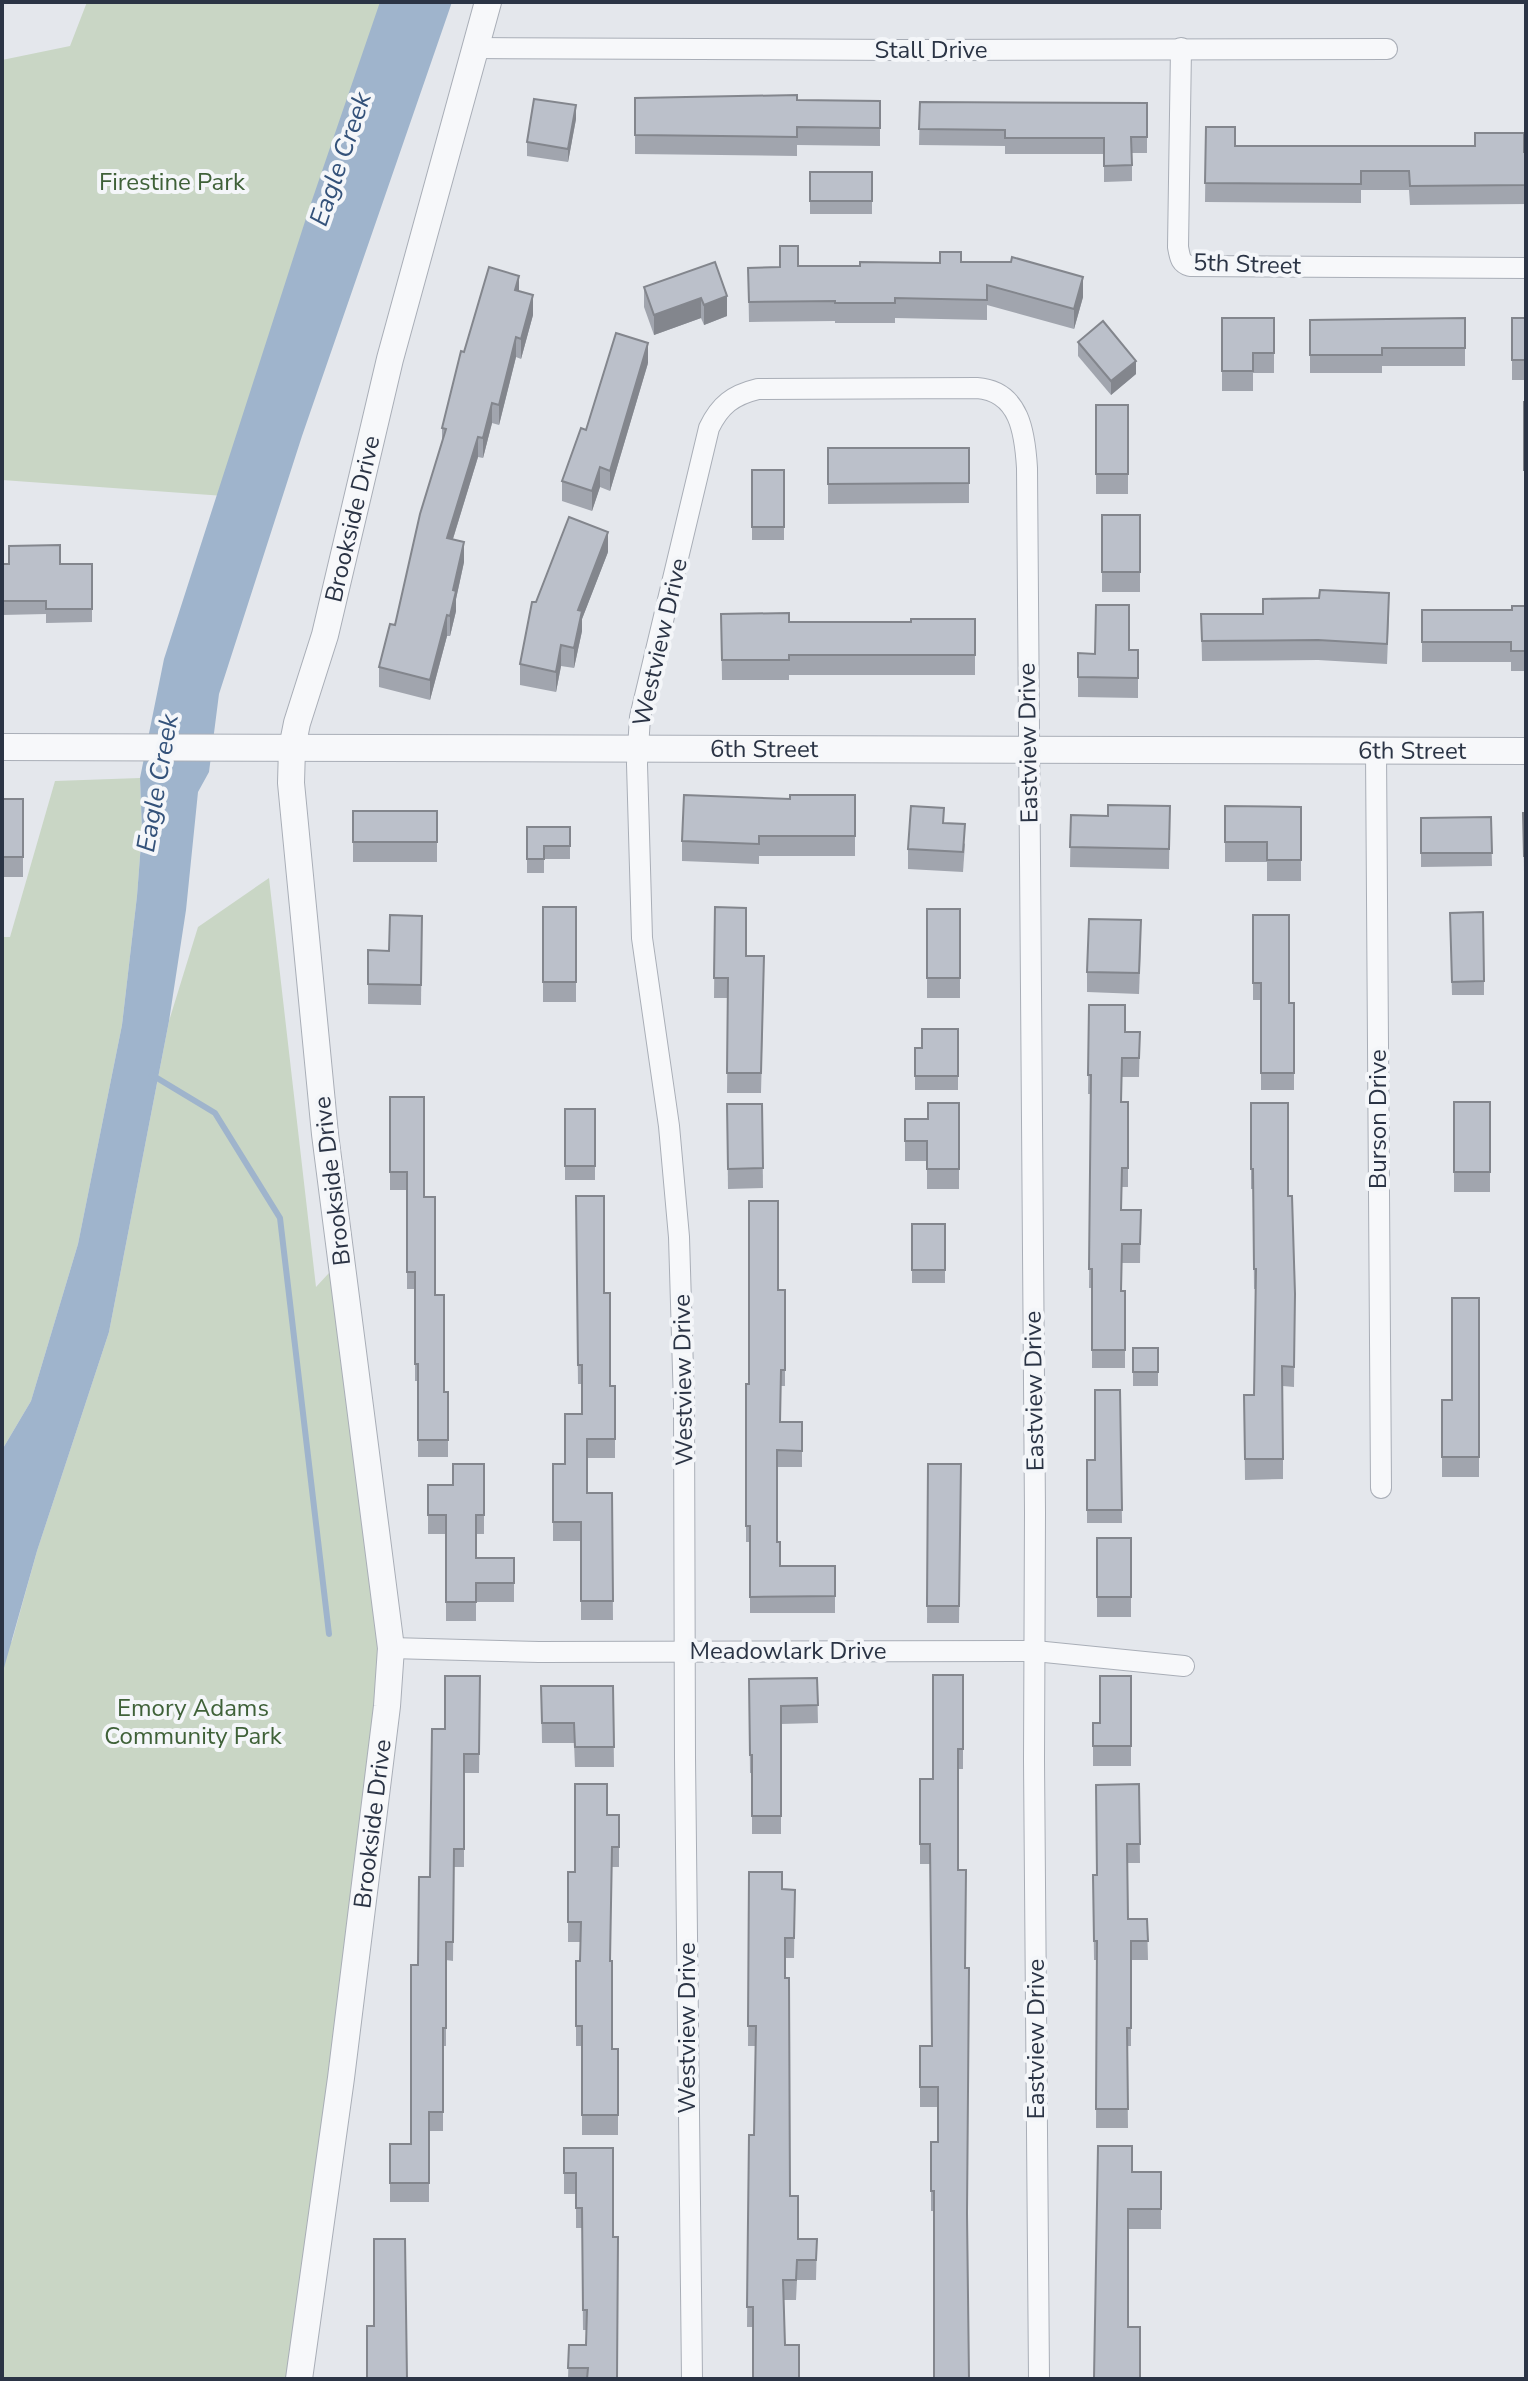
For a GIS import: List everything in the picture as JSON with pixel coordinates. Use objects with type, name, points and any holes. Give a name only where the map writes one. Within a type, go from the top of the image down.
[{"type":"street","name":"Brookside Drive","points":[[299,2379],[341,2078],[387,1706],[391,1648],[325,1134],[292,798],[292,748],[340,575],[390,359],[488,2]]},
{"type":"street","name":"Stall Drive","points":[[475,48],[1387,49]]},
{"type":"street","name":"5th Street","points":[[1181,48],[1178,247],[1184,264],[1205,267],[1526,268]]},
{"type":"street","name":"Eastview Drive","points":[[730,399],[758,389],[987,389],[1001,395],[1012,406],[1025,437],[1039,2379]]},
{"type":"street","name":"Westview Drive","points":[[692,2379],[684,1404],[679,1237],[675,1173],[642,938],[638,749],[640,717],[709,428],[715,415],[730,399]]},
{"type":"street","name":"6th Street","points":[[2,747],[1526,751]]},
{"type":"street","name":"Burson Drive","points":[[1376,751],[1381,1488]]},
{"type":"street","name":"Meadowlark Drive","points":[[391,1648],[539,1652],[1035,1651],[1184,1666]]},
{"type":"green space","name":"Firestine Park","points":[[87,2],[416,2],[252,498],[2,480],[2,60],[70,46]]},
{"type":"green space","points":[[140,778],[142,830],[122,1025],[78,1244],[31,1401],[2,1450],[2,937],[10,937],[55,781]]},
{"type":"green space","name":"Emory Adams Community Park","points":[[269,878],[316,1287],[341,1260],[391,1648],[300,2379],[2,2379],[2,1652],[12,1641],[37,1551],[109,1332],[169,1021],[198,927]]},
{"type":"water","name":"Eagle Creek","points":[[380,2],[452,2],[302,436],[219,694],[209,772],[198,792],[186,910],[169,1021],[109,1332],[37,1551],[2,1675],[2,1450],[31,1401],[78,1244],[122,1025],[142,830],[140,778],[164,659],[309,209]]},
{"type":"building","points":[[797,95],[797,100],[880,101],[880,128],[797,127],[797,137],[635,135],[635,98]]},
{"type":"building","points":[[534,99],[576,105],[568,149],[527,142]]},
{"type":"building","points":[[920,102],[1147,103],[1147,137],[1131,137],[1132,165],[1104,166],[1104,138],[1005,138],[1005,130],[919,129]]},
{"type":"building","points":[[1206,127],[1235,127],[1235,146],[1475,146],[1475,133],[1524,133],[1526,185],[1410,186],[1409,171],[1361,171],[1361,184],[1205,183]]},
{"type":"building","points":[[810,172],[872,172],[872,201],[810,201]]},
{"type":"building","points":[[780,246],[798,246],[798,266],[860,266],[860,262],[940,263],[940,252],[961,252],[961,262],[1011,262],[1012,257],[1083,277],[1074,309],[987,285],[987,300],[895,298],[895,303],[749,302],[748,268],[780,267]]},
{"type":"building","points":[[715,262],[727,296],[704,305],[701,298],[654,315],[644,287]]},
{"type":"building","points":[[489,267],[519,276],[515,290],[533,295],[521,339],[516,337],[499,405],[492,403],[483,438],[478,437],[447,538],[464,542],[450,616],[447,615],[430,680],[379,667],[390,624],[395,625],[420,514],[446,429],[442,428],[461,351],[464,352]]},
{"type":"building","points":[[1222,318],[1274,318],[1274,353],[1253,353],[1253,371],[1222,371]]},
{"type":"building","points":[[1465,318],[1465,348],[1382,348],[1382,355],[1310,355],[1310,320]]},
{"type":"building","points":[[1512,318],[1526,318],[1526,360],[1512,360]]},
{"type":"building","points":[[1103,321],[1136,361],[1111,381],[1078,342]]},
{"type":"building","points":[[616,333],[648,343],[610,471],[600,467],[592,491],[562,481],[581,428],[586,430]]},
{"type":"building","points":[[1526,402],[1526,470],[1524,470]]},
{"type":"building","points":[[1096,405],[1128,405],[1128,474],[1096,474]]},
{"type":"building","points":[[828,448],[969,448],[969,483],[828,484]]},
{"type":"building","points":[[752,470],[784,470],[784,527],[752,527]]},
{"type":"building","points":[[1102,515],[1140,515],[1140,572],[1102,572]]},
{"type":"building","points":[[569,517],[608,532],[578,610],[582,611],[574,648],[561,645],[556,672],[520,664],[532,602],[536,602]]},
{"type":"building","points":[[60,545],[60,564],[92,564],[92,609],[46,609],[46,601],[2,601],[2,564],[9,564],[9,546]]},
{"type":"building","points":[[1320,590],[1389,593],[1387,644],[1318,640],[1202,641],[1201,614],[1263,614],[1263,599],[1319,598]]},
{"type":"building","points":[[1096,605],[1129,605],[1129,650],[1138,650],[1138,678],[1078,677],[1078,653],[1095,654]]},
{"type":"building","points":[[1512,606],[1526,606],[1526,651],[1511,651],[1511,642],[1422,642],[1422,610],[1512,610]]},
{"type":"building","points":[[789,613],[789,622],[975,619],[975,655],[789,655],[789,660],[722,660],[721,614]]},
{"type":"building","points":[[684,795],[790,799],[790,795],[855,795],[855,836],[759,836],[759,844],[682,841]]},
{"type":"building","points":[[2,799],[23,799],[23,857],[2,857]]},
{"type":"building","points":[[1108,805],[1170,806],[1169,849],[1070,847],[1071,815],[1108,816]]},
{"type":"building","points":[[911,806],[944,808],[943,823],[965,824],[963,852],[908,849]]},
{"type":"building","points":[[1225,806],[1301,807],[1301,860],[1267,860],[1267,842],[1225,842]]},
{"type":"building","points":[[353,811],[437,811],[437,842],[353,842]]},
{"type":"building","points":[[1523,813],[1526,813],[1526,856],[1524,856]]},
{"type":"building","points":[[1491,817],[1492,853],[1421,853],[1421,818]]},
{"type":"building","points":[[527,827],[570,827],[570,846],[544,846],[544,859],[527,859]]},
{"type":"building","points":[[543,907],[576,907],[576,982],[543,982]]},
{"type":"building","points":[[715,907],[746,908],[746,956],[764,956],[761,1073],[727,1073],[728,978],[714,978]]},
{"type":"building","points":[[927,909],[960,909],[960,978],[927,978]]},
{"type":"building","points":[[1483,912],[1484,981],[1452,982],[1450,913]]},
{"type":"building","points":[[390,915],[422,916],[421,985],[368,984],[368,950],[389,951]]},
{"type":"building","points":[[1253,915],[1289,915],[1289,1003],[1294,1003],[1294,1073],[1261,1073],[1261,983],[1253,983]]},
{"type":"building","points":[[1089,919],[1141,920],[1139,973],[1087,972]]},
{"type":"building","points":[[1089,1005],[1125,1005],[1125,1032],[1140,1032],[1139,1058],[1122,1058],[1121,1102],[1128,1102],[1128,1168],[1122,1168],[1121,1210],[1141,1210],[1140,1244],[1122,1244],[1125,1350],[1092,1350]]},
{"type":"building","points":[[922,1029],[958,1029],[958,1076],[915,1076],[915,1048],[922,1048]]},
{"type":"building","points":[[390,1097],[424,1097],[424,1197],[435,1197],[435,1295],[444,1295],[444,1392],[448,1392],[448,1440],[418,1440],[415,1272],[407,1272],[407,1172],[390,1172]]},
{"type":"building","points":[[1454,1102],[1490,1102],[1490,1172],[1454,1172]]},
{"type":"building","points":[[928,1103],[959,1103],[959,1169],[927,1169],[927,1141],[905,1141],[905,1119],[928,1119]]},
{"type":"building","points":[[1251,1103],[1288,1103],[1288,1196],[1292,1196],[1295,1294],[1294,1367],[1282,1366],[1283,1459],[1245,1459],[1244,1395],[1254,1395],[1256,1269]]},
{"type":"building","points":[[727,1104],[762,1104],[763,1168],[728,1169]]},
{"type":"building","points":[[565,1109],[595,1109],[595,1166],[565,1166]]},
{"type":"building","points":[[576,1196],[604,1196],[604,1293],[610,1293],[610,1386],[615,1386],[615,1439],[587,1439],[587,1493],[612,1493],[613,1601],[581,1601],[581,1522],[553,1522],[553,1464],[565,1464],[565,1414],[582,1414],[582,1365],[578,1365]]},
{"type":"building","points":[[749,1201],[778,1201],[778,1290],[785,1290],[785,1370],[781,1370],[780,1422],[802,1422],[802,1451],[777,1450],[780,1566],[835,1566],[835,1596],[750,1597],[750,1526],[746,1526]]},
{"type":"building","points":[[912,1224],[945,1224],[945,1270],[912,1270]]},
{"type":"building","points":[[1452,1298],[1479,1298],[1479,1457],[1442,1457],[1442,1400],[1452,1400]]},
{"type":"building","points":[[1133,1348],[1158,1348],[1158,1372],[1133,1372]]},
{"type":"building","points":[[1095,1390],[1120,1390],[1122,1510],[1087,1510],[1087,1460],[1095,1460]]},
{"type":"building","points":[[453,1464],[484,1464],[484,1515],[476,1515],[476,1558],[514,1558],[514,1583],[476,1583],[476,1602],[446,1602],[446,1515],[428,1515],[428,1485],[453,1485]]},
{"type":"building","points":[[928,1464],[961,1464],[959,1606],[927,1606]]},
{"type":"building","points":[[1097,1538],[1131,1538],[1131,1597],[1097,1597]]},
{"type":"building","points":[[933,1675],[963,1675],[963,1749],[958,1749],[958,1870],[966,1870],[965,1968],[969,1968],[969,2379],[934,2379],[931,2142],[938,2142],[938,2087],[920,2087],[920,2046],[932,2046],[930,1844],[920,1844],[920,1779],[933,1779]]},
{"type":"building","points":[[445,1676],[480,1676],[479,1754],[464,1754],[464,1849],[454,1849],[453,1942],[446,1942],[443,2112],[429,2112],[429,2183],[390,2183],[390,2144],[411,2144],[411,1965],[418,1965],[419,1877],[430,1877],[432,1729],[445,1729]]},
{"type":"building","points":[[1100,1676],[1131,1676],[1131,1746],[1093,1746],[1093,1723],[1100,1723]]},
{"type":"building","points":[[817,1678],[818,1705],[781,1706],[781,1816],[752,1816],[749,1679]]},
{"type":"building","points":[[541,1686],[613,1686],[614,1747],[575,1747],[574,1723],[542,1723]]},
{"type":"building","points":[[575,1784],[607,1784],[607,1815],[619,1815],[619,1847],[612,1847],[610,1961],[612,2049],[618,2049],[618,2115],[582,2115],[582,2026],[576,2026],[576,1961],[580,1961],[581,1922],[568,1922],[568,1872],[575,1872]]},
{"type":"building","points":[[1139,1784],[1140,1844],[1127,1844],[1128,1919],[1147,1919],[1148,1941],[1131,1941],[1131,2028],[1127,2028],[1128,2109],[1096,2109],[1097,1941],[1094,1941],[1093,1875],[1097,1875],[1096,1785]]},
{"type":"building","points":[[749,1872],[782,1872],[782,1889],[795,1890],[794,1938],[785,1938],[785,1978],[789,1978],[790,2196],[798,2196],[798,2239],[817,2239],[816,2260],[797,2260],[796,2280],[783,2280],[785,2345],[799,2345],[799,2379],[753,2379],[753,2307],[747,2307],[749,2135],[754,2135],[756,2026],[748,2026]]},
{"type":"building","points":[[1098,2146],[1132,2146],[1132,2172],[1161,2172],[1161,2209],[1128,2209],[1128,2327],[1140,2327],[1140,2379],[1094,2379]]},
{"type":"building","points":[[564,2148],[613,2148],[613,2237],[618,2237],[617,2379],[587,2379],[588,2368],[568,2368],[569,2345],[586,2345],[587,2310],[583,2310],[582,2208],[576,2208],[576,2173],[564,2173]]},
{"type":"building","points":[[374,2239],[405,2239],[407,2379],[367,2379],[367,2326],[374,2326]]},
{"type":"waterway","points":[[152,1075],[215,1113],[280,1218],[329,1634]]}]
